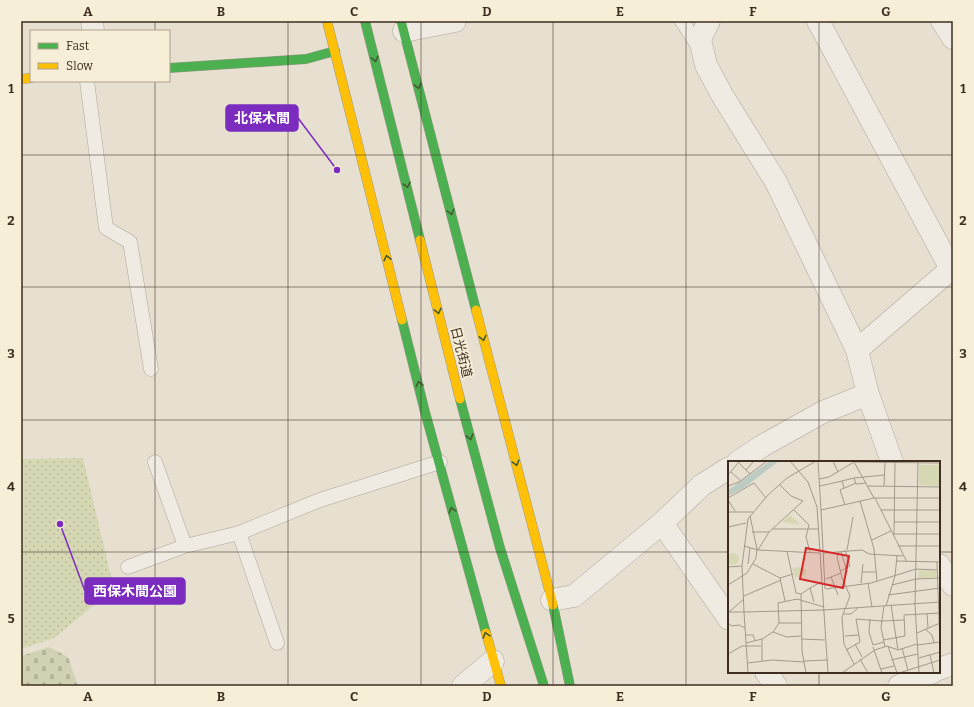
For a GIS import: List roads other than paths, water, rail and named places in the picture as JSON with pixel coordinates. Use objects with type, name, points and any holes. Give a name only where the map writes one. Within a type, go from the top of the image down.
[{"type":"main road","points":[[327,21],[426,412],[468,572],[501,686]]},
{"type":"main road","name":"日光街道","points":[[365,21],[463,411],[496,533],[544,686]]},
{"type":"main road","points":[[403,26],[552,600],[570,686]]},
{"type":"main road","points":[[170,68],[306,59],[335,51]]},
{"type":"street","points":[[403,26],[455,21]]},
{"type":"street","points":[[708,21],[700,39],[706,64],[722,95],[776,182],[857,350],[868,394],[892,461]]},
{"type":"street","points":[[818,21],[952,269],[857,350]]},
{"type":"street","points":[[942,21],[953,38]]},
{"type":"street","points":[[740,461],[762,446],[823,412],[868,394]]},
{"type":"street","points":[[552,600],[574,596],[662,523],[702,485],[728,469]]},
{"type":"street","points":[[662,523],[728,618]]},
{"type":"street","points":[[940,566],[953,586]]},
{"type":"street","points":[[463,686],[493,661]]},
{"type":"street","points":[[940,670],[953,664]]},
{"type":"street","points":[[767,673],[776,686]]},
{"type":"street","points":[[899,686],[931,673]]},
{"type":"lane","points":[[682,21],[704,54]]},
{"type":"lane","points":[[87,82],[106,228],[130,242],[151,369]]},
{"type":"lane","points":[[154,462],[185,546]]},
{"type":"lane","points":[[128,567],[185,546],[239,533],[320,500],[440,462]]},
{"type":"lane","points":[[239,533],[277,643]]},
{"type":"place","name":"北保木間","points":[[337,170]]},
{"type":"place","name":"西保木間公園","points":[[60,524]]}]
